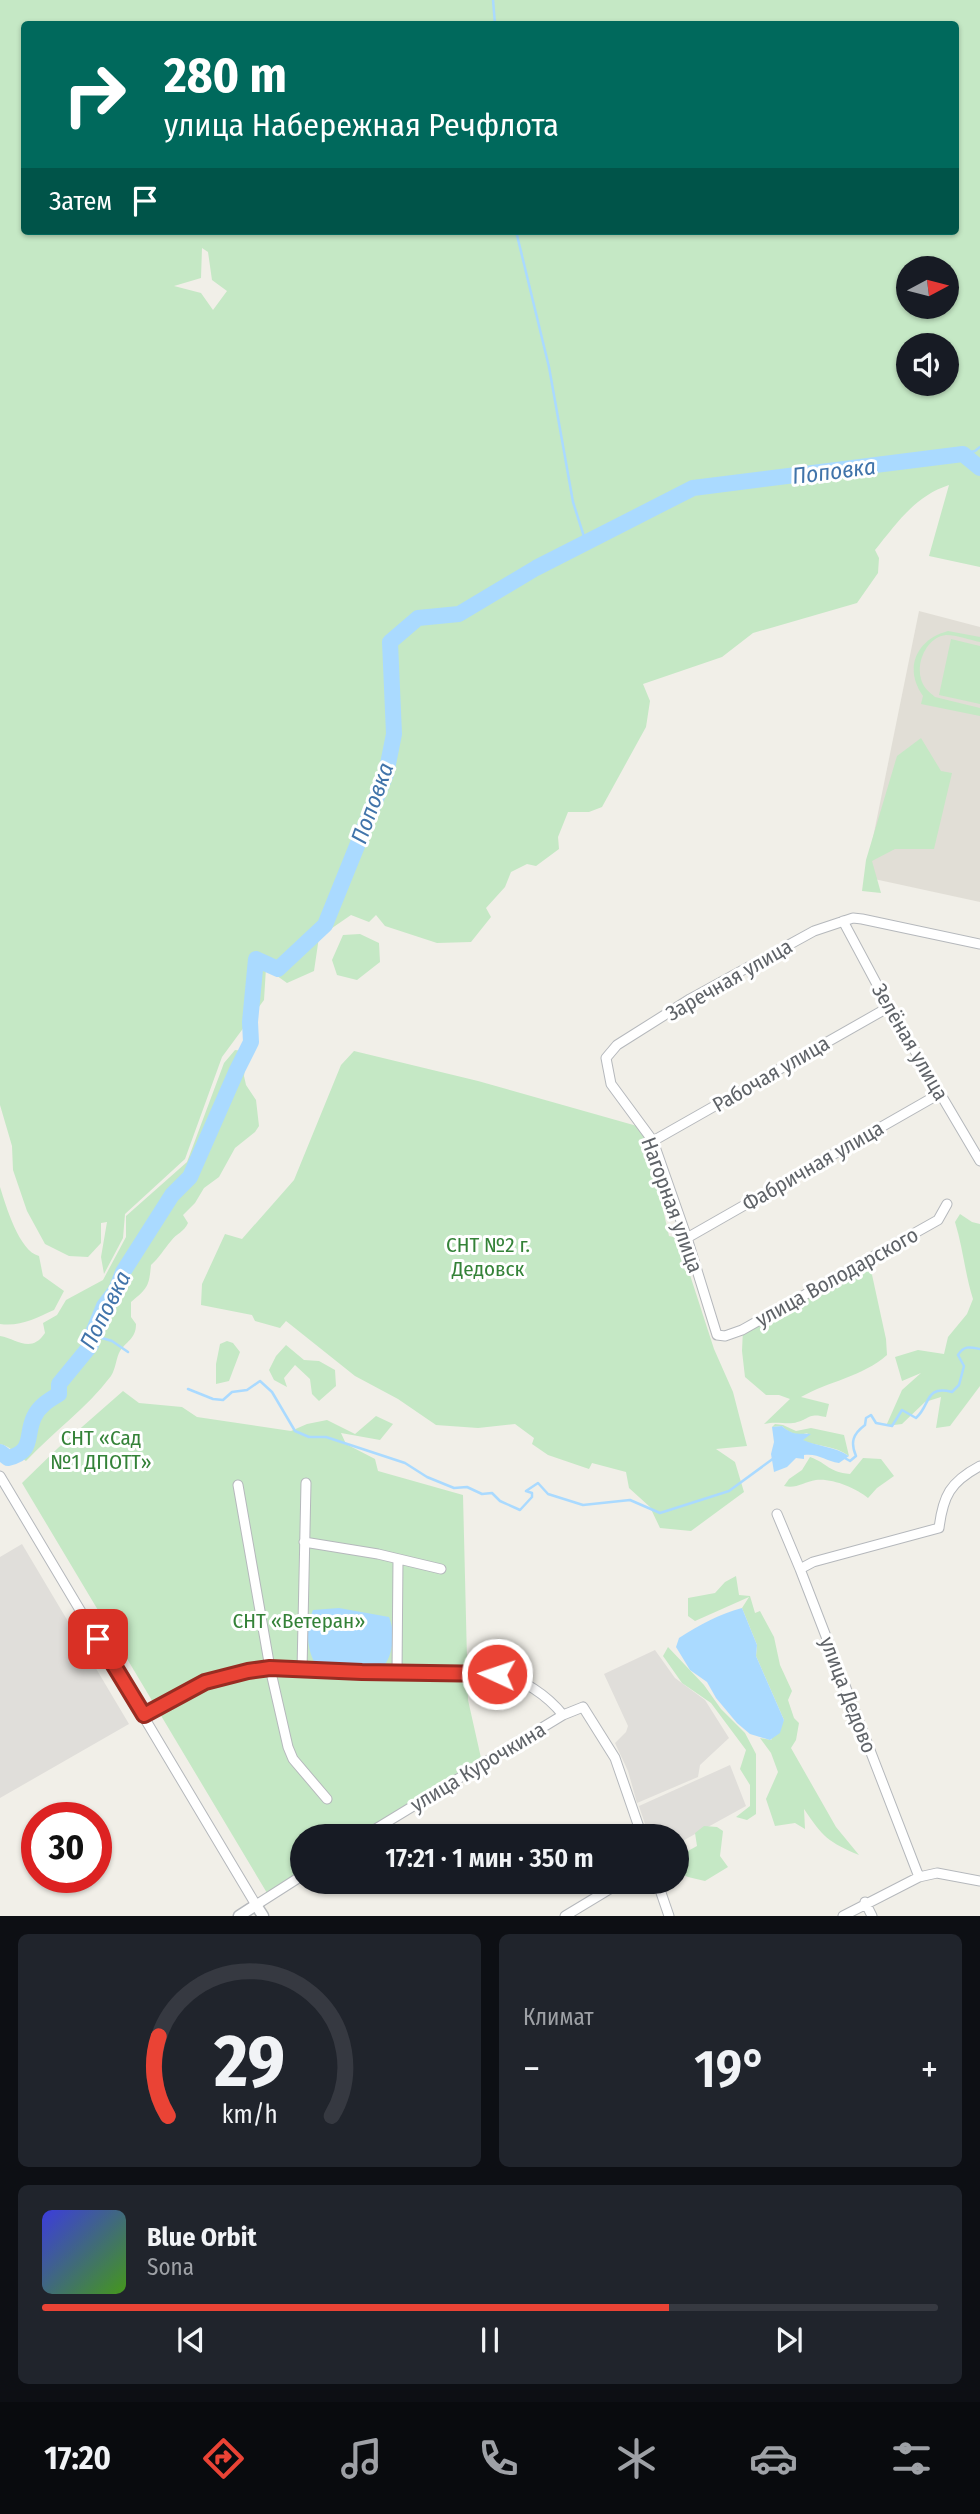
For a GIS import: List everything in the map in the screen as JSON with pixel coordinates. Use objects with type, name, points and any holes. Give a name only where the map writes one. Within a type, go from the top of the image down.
[{"type":"street","points":[[843,921],[862,919],[980,944]]},
{"type":"street","name":"Зелёная улица","points":[[843,921],[889,1007],[980,1161]]},
{"type":"street","name":"Заречная улица","points":[[617,1045],[690,999],[814,931],[843,921]]},
{"type":"street","name":"Рабочая улица","points":[[653,1142],[889,1007]]},
{"type":"street","name":"Нагорная улица","points":[[617,1045],[607,1058],[611,1084],[653,1142],[717,1335]]},
{"type":"street","name":"Фабричная улица","points":[[687,1238],[939,1094]]},
{"type":"street","name":"улица Володарского","points":[[717,1335],[726,1336],[742,1330],[938,1220],[947,1204]]},
{"type":"street","points":[[800,1569],[813,1562],[939,1528],[942,1503],[950,1488],[980,1466]]},
{"type":"street","points":[[0,1476],[263,1916]]},
{"type":"street","points":[[302,1670],[306,1483]]},
{"type":"street","points":[[238,1485],[270,1668],[288,1747],[293,1759],[327,1799]]},
{"type":"street","name":"улица Дедово","points":[[777,1514],[919,1877]]},
{"type":"street","points":[[304,1542],[441,1569]]},
{"type":"street","points":[[397,1672],[398,1559]]},
{"type":"street","points":[[144,1715],[205,1682],[224,1675],[270,1668],[466,1672],[507,1676],[543,1694],[559,1718],[583,1707],[615,1758],[638,1824]]},
{"type":"street","name":"улица Курочкина","points":[[384,1824],[559,1718]]},
{"type":"street","points":[[843,1916],[865,1902],[919,1877],[937,1873],[980,1881]]},
{"type":"street","points":[[239,1916],[290,1883]]},
{"type":"street","points":[[565,1916],[601,1894]]},
{"type":"street","points":[[661,1894],[669,1916]]},
{"type":"street","points":[[865,1902],[872,1916]]},
{"type":"shaded area","points":[[919,611],[980,627],[980,902],[865,877]]},
{"type":"shaded area","points":[[22,1544],[129,1724],[0,1798],[0,1557]]},
{"type":"shaded area","points":[[655,1650],[675,1678],[705,1700],[729,1738],[700,1765],[698,1777],[637,1803],[628,1771],[615,1743],[628,1726],[604,1674]]},
{"type":"shaded area","points":[[730,1765],[746,1806],[689,1837],[689,1824],[645,1824],[639,1806]]},
{"type":"green space","points":[[0,0],[980,0],[980,567],[929,556],[949,485],[926,496],[916,503],[875,550],[879,558],[878,573],[857,603],[753,633],[722,657],[643,684],[650,701],[646,727],[602,807],[589,812],[568,812],[558,837],[559,849],[536,866],[527,864],[511,872],[505,887],[486,908],[491,917],[471,942],[437,943],[385,926],[376,915],[369,922],[351,915],[319,937],[314,971],[287,983],[266,968],[264,1000],[222,1057],[185,1159],[125,1214],[123,1238],[104,1274],[101,1257],[107,1222],[101,1223],[101,1243],[88,1257],[69,1256],[45,1244],[27,1211],[13,1170],[12,1146],[0,1105]],"holes":[[[202,248],[208,252],[212,280],[227,291],[213,310],[201,293],[174,286],[201,278]]]},
{"type":"green space","points":[[948,631],[980,637],[980,642],[946,635],[933,640],[924,651],[920,665],[922,682],[935,697],[980,708],[980,716],[921,704],[923,696],[914,675],[916,656],[928,641]]},
{"type":"green space","points":[[951,639],[980,646],[980,704],[939,695]]},
{"type":"green space","points":[[921,738],[941,771],[952,773],[934,849],[895,849],[872,861],[881,893],[862,891],[866,860],[897,756]]},
{"type":"green space","points":[[360,934],[379,943],[380,962],[357,980],[337,975],[332,960],[343,935]]},
{"type":"green space","points":[[235,1050],[244,1051],[244,1076],[246,1085],[256,1100],[259,1126],[235,1148],[219,1177],[204,1188],[195,1203],[183,1215],[188,1223],[186,1226],[151,1265],[147,1286],[131,1302],[131,1317],[136,1324],[135,1333],[120,1351],[111,1376],[91,1399],[26,1461],[0,1444],[0,1336],[24,1344],[34,1343],[45,1333],[43,1323],[57,1315],[66,1300],[103,1280],[126,1237],[126,1216],[187,1162],[224,1063]]},
{"type":"green space","name":"СНТ №2 г. Дедовск","points":[[354,1051],[478,1081],[637,1126],[648,1142],[669,1236],[678,1238],[714,1349],[733,1392],[747,1446],[716,1449],[735,1462],[744,1492],[691,1531],[660,1528],[650,1507],[629,1488],[626,1472],[592,1463],[589,1469],[548,1455],[532,1444],[534,1438],[515,1424],[478,1428],[436,1425],[398,1399],[355,1376],[286,1321],[280,1328],[255,1321],[252,1315],[201,1305],[202,1284],[225,1234],[242,1239],[294,1180],[341,1065]]},
{"type":"green space","points":[[0,1187],[19,1237],[25,1246],[39,1256],[43,1276],[64,1291],[54,1310],[14,1324],[0,1324]]},
{"type":"green space","points":[[960,1214],[980,1224],[980,1386],[950,1426],[936,1428],[941,1397],[925,1402],[902,1424],[886,1426],[902,1390],[921,1373],[902,1381],[895,1357],[918,1350],[944,1354],[948,1337],[967,1314],[973,1299],[955,1222]]},
{"type":"green space","points":[[869,1261],[887,1355],[867,1369],[801,1397],[829,1404],[826,1417],[815,1415],[799,1422],[764,1424],[790,1399],[779,1395],[766,1395],[745,1377],[743,1329]]},
{"type":"green space","points":[[227,1341],[233,1343],[240,1352],[229,1381],[216,1384],[220,1344]]},
{"type":"green space","points":[[286,1345],[304,1360],[319,1361],[335,1370],[336,1386],[319,1401],[312,1394],[310,1379],[295,1365],[284,1378],[287,1387],[274,1380],[269,1370]]},
{"type":"green space","name":"СНТ «Ветеран»","points":[[123,1391],[139,1403],[182,1407],[197,1417],[291,1431],[327,1420],[355,1434],[376,1416],[393,1424],[380,1440],[341,1433],[346,1444],[375,1459],[378,1471],[463,1495],[468,1700],[481,1758],[376,1824],[290,1824],[290,1878],[267,1893],[22,1483]]},
{"type":"green space","points":[[775,1424],[783,1425],[796,1431],[811,1428],[844,1435],[849,1456],[838,1450],[801,1440],[808,1433],[794,1434],[782,1426],[772,1427]]},
{"type":"green space","points":[[810,1457],[833,1470],[850,1474],[863,1458],[881,1459],[894,1476],[868,1498],[850,1487],[829,1481],[816,1480],[796,1486],[784,1486],[802,1470]]},
{"type":"green space","points":[[736,1576],[739,1595],[750,1596],[755,1613],[760,1611],[774,1637],[780,1665],[792,1691],[788,1700],[794,1718],[799,1723],[796,1740],[791,1748],[836,1827],[859,1855],[827,1838],[804,1809],[805,1829],[795,1823],[775,1826],[766,1799],[778,1772],[771,1753],[760,1738],[771,1740],[784,1720],[756,1656],[757,1645],[742,1608],[749,1597],[695,1621],[688,1616],[688,1598],[715,1593],[725,1582]]},
{"type":"green space","points":[[668,1647],[745,1733],[756,1754],[756,1814],[747,1820],[736,1817],[750,1806],[750,1785],[740,1769],[746,1750],[711,1703],[682,1683],[663,1656]]},
{"type":"green space","points":[[704,1826],[717,1827],[723,1831],[720,1856],[728,1867],[705,1881],[689,1877],[689,1850],[697,1846],[695,1833]]},
{"type":"water","points":[[782,1426],[793,1433],[811,1434],[803,1440],[849,1456],[839,1463],[814,1455],[804,1455],[804,1459],[796,1458],[787,1467],[774,1472],[771,1454],[774,1442],[772,1427]]},
{"type":"water","points":[[339,1608],[389,1617],[392,1642],[383,1667],[357,1668],[315,1663],[308,1636],[313,1610]]},
{"type":"water","points":[[742,1608],[757,1645],[756,1656],[784,1720],[780,1733],[770,1740],[750,1734],[737,1723],[716,1698],[707,1682],[690,1670],[676,1647],[679,1638],[694,1629]]},
{"type":"waterway","points":[[493,0],[495,21]]},
{"type":"waterway","points":[[517,235],[549,367],[573,502],[586,543]]},
{"type":"waterway","points":[[963,454],[980,447]]},
{"type":"waterway","name":"Поповка","points":[[0,1452],[8,1458],[26,1447],[36,1413],[59,1394],[59,1384],[91,1345],[92,1335],[104,1306],[116,1290],[123,1272],[172,1195],[190,1177],[251,1042],[250,1022],[256,959],[278,969],[325,925],[386,774],[394,734],[390,642],[418,618],[459,614],[536,568],[693,488],[963,454],[980,468]]},
{"type":"waterway","points":[[92,1335],[112,1341],[128,1352]]},
{"type":"waterway","points":[[843,1457],[850,1461],[856,1456],[854,1439],[865,1425],[866,1418],[871,1415],[876,1423],[892,1426],[902,1410],[916,1418],[932,1394],[937,1391],[952,1392],[959,1385],[964,1366],[958,1355],[965,1348],[980,1349]]},
{"type":"waterway","points":[[188,1389],[223,1400],[232,1392],[247,1390],[260,1381],[272,1392],[295,1431],[309,1437],[326,1437],[405,1463],[427,1477],[454,1488],[467,1487],[482,1494],[492,1493],[500,1501],[520,1510],[532,1497],[532,1493],[526,1491],[538,1483],[548,1494],[583,1505],[630,1500],[660,1513],[729,1491],[774,1458]]},
{"type":"route","points":[[98,1639],[144,1715],[205,1682],[224,1675],[270,1668],[497,1674]]},
{"type":"park label","name":"СНТ «Сад №1 ДПОТТ»","points":[[101,1450]]}]
